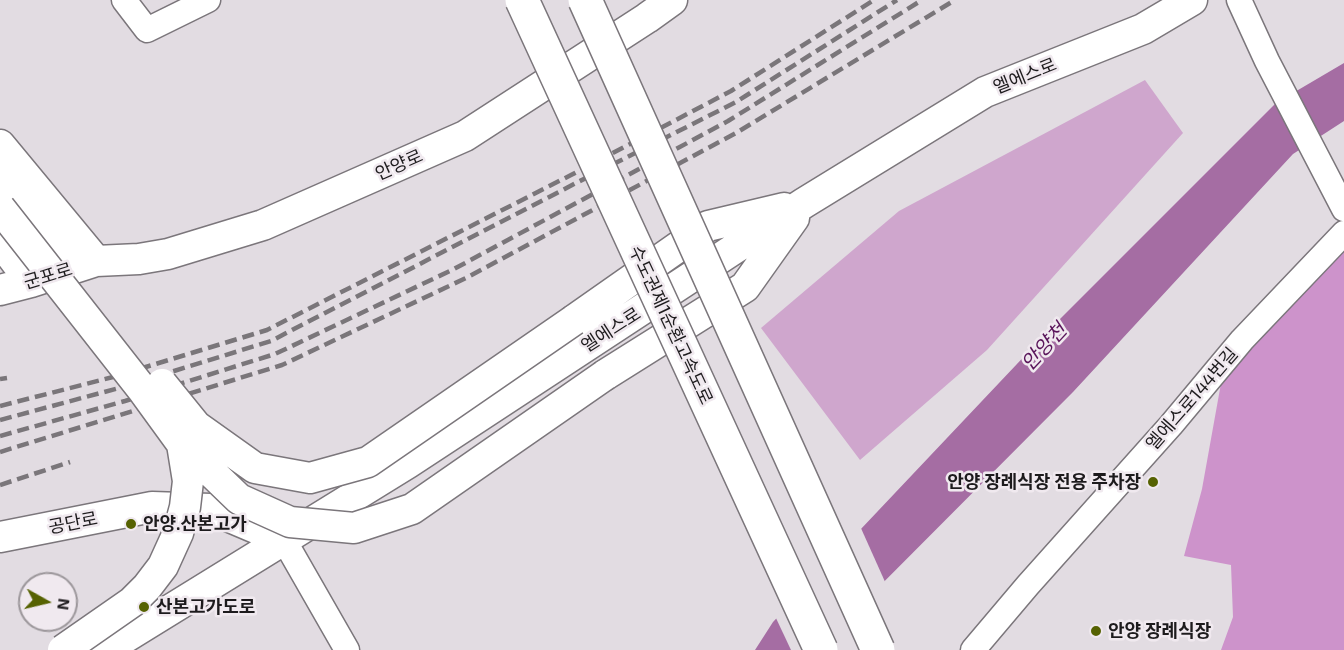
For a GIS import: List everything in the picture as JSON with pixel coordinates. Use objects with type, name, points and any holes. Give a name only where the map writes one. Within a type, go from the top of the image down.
[{"type":"highway","name":"수도권제1순환고속도로","points":[[522,0],[821,650]]},
{"type":"highway","points":[[585,0],[878,650]]},
{"type":"street","points":[[124,0],[147,30],[208,0]]},
{"type":"street","name":"안양로","points":[[96,261],[139,259],[168,254],[263,225],[465,136],[644,9],[672,0]]},
{"type":"street","name":"엘에스로","points":[[105,650],[408,463],[804,203],[984,92],[1143,29],[1192,0]]},
{"type":"street","points":[[1239,0],[1267,61],[1343,207]]},
{"type":"street","points":[[0,145],[96,261]]},
{"type":"street","points":[[0,181],[195,426],[255,468],[310,478],[368,462],[708,226],[804,203]]},
{"type":"street","points":[[0,208],[142,389],[182,444],[239,499],[290,522],[354,528],[412,509],[605,375],[745,287],[804,203]]},
{"type":"street","name":"엘에스로144번길","points":[[973,650],[1171,425],[1242,340],[1344,233]]},
{"type":"street","points":[[0,241],[31,282]]},
{"type":"street","name":"군포로","points":[[0,290],[96,261]]},
{"type":"street","points":[[63,650],[132,602],[163,566],[178,533],[185,507],[188,481],[182,444]]},
{"type":"street","name":"공단로","points":[[0,537],[152,507],[211,509],[284,540]]},
{"type":"street","points":[[284,540],[347,650]]},
{"type":"shaded area","points":[[1145,80],[1183,133],[987,350],[860,460],[761,328],[899,211]]},
{"type":"shaded area","points":[[1344,233],[1344,650],[1221,650],[1233,617],[1231,565],[1184,556],[1202,489],[1225,361]]},
{"type":"water","name":"안양천","points":[[1344,63],[1344,121],[1293,154],[1073,392],[816,650],[755,650],[773,622],[1051,328],[1276,103]]},
{"type":"pier","points":[[860,526],[886,584],[820,650],[791,650],[775,616]]},
{"type":"railway","points":[[0,406],[113,377],[267,330],[731,91],[874,0]]},
{"type":"railway","points":[[0,420],[119,388],[271,341],[736,102],[897,0]]},
{"type":"railway","points":[[0,436],[125,401],[275,354],[454,269],[728,121],[922,0]]},
{"type":"railway","points":[[0,452],[282,365],[466,278],[736,133],[955,0]]},
{"type":"railway","points":[[0,379],[7,378]]},
{"type":"railway","points":[[0,485],[70,462]]},
{"type":"place","name":"안양 장례식장 전용 주차장","points":[[1153,482]]},
{"type":"place","name":"안양.산본고가","points":[[131,524]]},
{"type":"place","name":"산본고가도로","points":[[144,607]]},
{"type":"place","name":"안양 장례식장","points":[[1096,631]]}]
